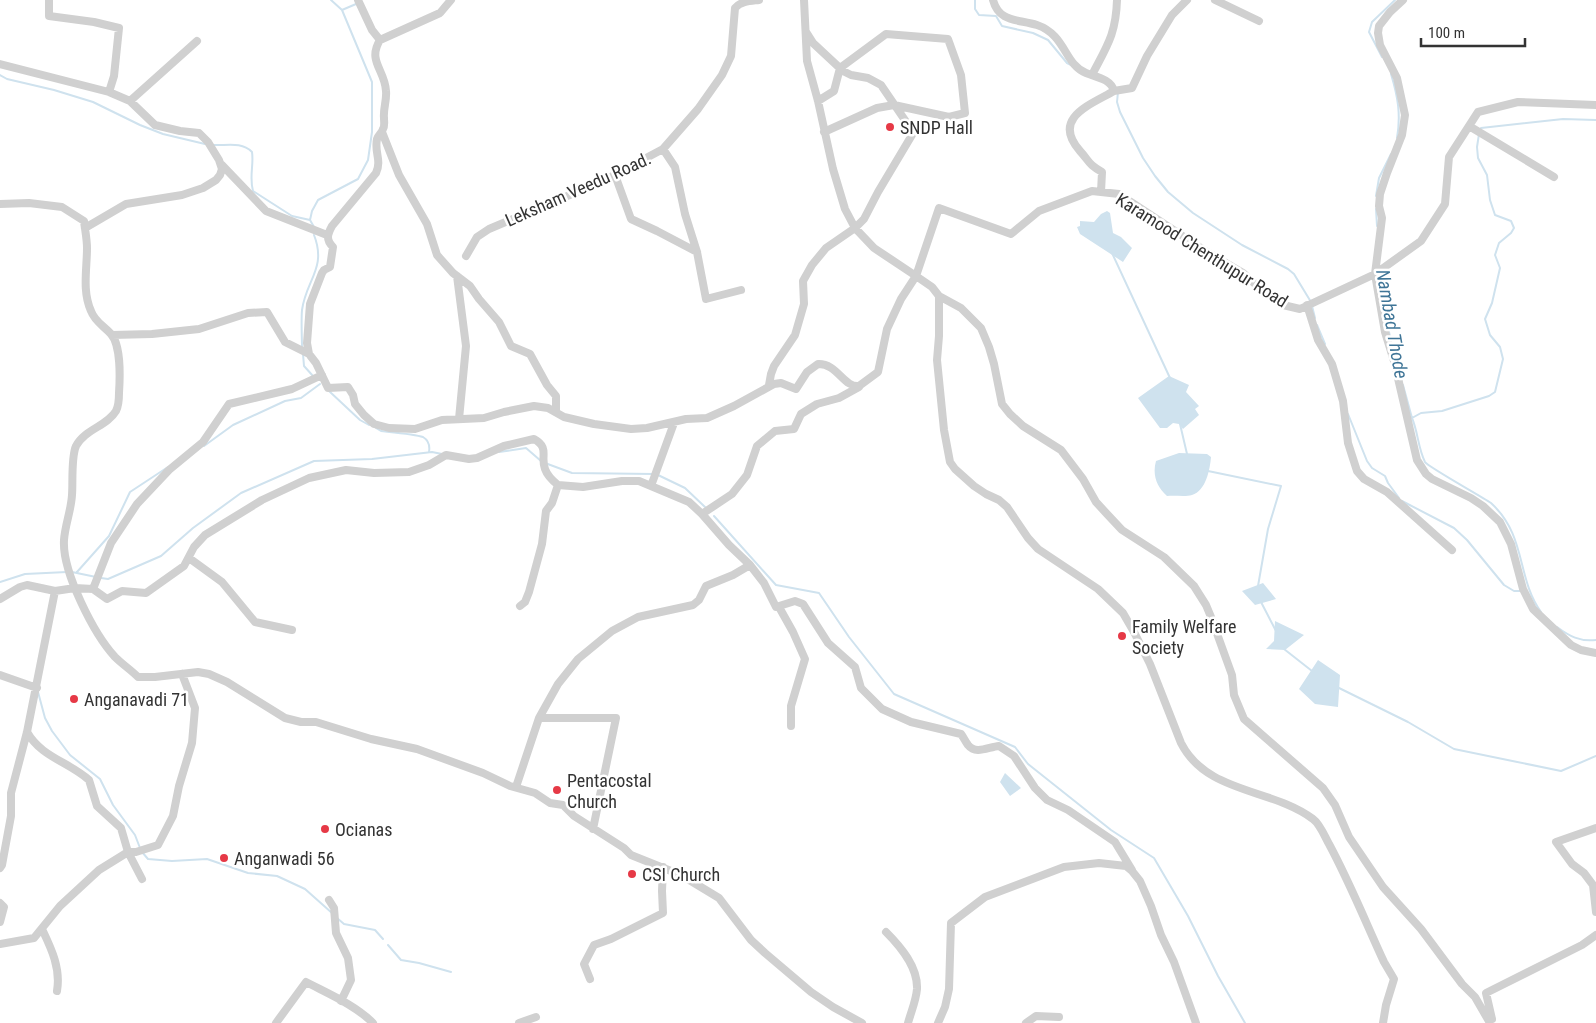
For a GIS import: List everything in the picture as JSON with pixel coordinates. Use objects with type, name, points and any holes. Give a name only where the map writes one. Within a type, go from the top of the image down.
[{"type":"street","points":[[48,0],[49,16],[94,22],[119,28],[114,76],[109,92]]},
{"type":"street","points":[[451,0],[440,13],[380,40],[375,48],[376,65],[385,78],[386,91],[383,114],[384,128],[377,138],[380,165],[376,173],[327,235],[327,240],[333,247],[330,267],[324,270],[310,304],[307,343],[309,354],[330,389],[348,386],[359,410],[376,425],[389,428],[415,429],[442,420],[484,418],[534,406],[548,408],[575,420],[616,428],[647,428],[686,419],[706,418],[734,406],[770,385],[782,383],[796,388],[816,364],[829,365],[852,386],[859,386]]},
{"type":"street","name":"Leksham Veedu Road.","points":[[466,256],[477,237],[489,228],[572,195],[663,150],[698,109],[722,75],[731,56],[735,8],[744,3],[759,0]]},
{"type":"street","points":[[804,0],[807,61],[833,170],[845,209],[855,228],[874,248],[932,287],[939,296],[961,308],[981,328],[994,364],[998,392],[1002,404],[1010,414],[1023,426],[1062,450],[1083,479],[1096,502],[1117,525],[1164,558],[1194,586],[1211,617],[1232,675],[1234,695],[1244,719],[1323,788],[1335,805],[1349,837],[1383,887],[1421,929],[1462,984],[1475,997],[1491,1023]]},
{"type":"street","points":[[993,0],[997,10],[1003,15],[1017,21],[1037,25],[1053,33],[1080,70],[1111,83],[1110,93]]},
{"type":"street","points":[[1092,75],[1111,39],[1116,22],[1117,0]]},
{"type":"street","points":[[1101,192],[1102,172],[1091,166],[1076,147],[1071,136],[1070,124],[1072,119],[1110,93],[1132,88],[1147,56],[1172,14],[1187,0]]},
{"type":"street","points":[[1215,0],[1260,21]]},
{"type":"street","points":[[1400,1],[1379,26],[1378,33],[1380,45],[1397,78],[1405,115],[1402,135],[1386,173],[1380,194],[1379,206],[1382,218],[1377,273],[1385,332],[1394,361],[1417,460],[1426,474],[1483,506],[1500,522],[1511,544],[1524,592],[1533,609],[1571,645],[1596,653]]},
{"type":"street","points":[[360,2],[372,30],[380,40]]},
{"type":"street","points":[[770,385],[774,366],[795,334],[804,304],[803,281],[812,265],[826,248],[855,228],[864,219],[912,135],[911,128],[878,83],[868,78],[851,75],[840,68],[812,43],[804,30]]},
{"type":"street","points":[[818,101],[834,91],[840,68],[886,34],[948,39],[961,75],[965,113],[949,117],[894,105],[877,108],[824,132]]},
{"type":"street","points":[[130,101],[197,41]]},
{"type":"street","points":[[0,64],[109,92],[130,101],[159,126],[199,133],[208,142],[222,165],[266,211],[327,235]]},
{"type":"street","points":[[1452,550],[1387,492],[1364,479],[1358,471],[1348,443],[1342,401],[1332,364],[1318,340],[1310,304],[1377,273],[1421,241],[1445,204],[1449,156],[1478,112],[1518,102],[1596,105]]},
{"type":"street","points":[[1469,126],[1554,177]]},
{"type":"street","points":[[382,132],[399,174],[427,224],[437,255],[470,286],[499,322],[511,346],[530,354],[547,385],[556,396],[556,412]]},
{"type":"street","points":[[663,150],[675,167],[689,231],[697,252],[706,299],[741,290]]},
{"type":"street","points":[[85,228],[126,204],[182,195],[203,188],[219,178],[222,172],[222,165]]},
{"type":"street","points":[[615,175],[631,219],[697,252]]},
{"type":"street","name":"Karamood Chenthupur Road","points":[[916,276],[939,208],[1011,234],[1039,211],[1092,191],[1119,194],[1207,252],[1243,273],[1265,293],[1283,305],[1300,309],[1310,304]]},
{"type":"street","points":[[0,204],[29,203],[62,207],[84,221],[87,248],[85,282],[91,312],[98,323],[112,335],[119,356],[119,393],[116,411],[107,420],[85,435],[76,447],[72,499],[64,542],[70,572],[87,615],[100,637],[115,656],[138,677],[198,672],[209,674],[227,682],[285,718],[301,722],[316,722],[371,739],[417,749],[535,793],[550,802],[563,805],[574,816],[624,848],[631,855],[663,867],[719,898],[751,940],[765,954],[811,992],[862,1023]]},
{"type":"street","points":[[458,276],[466,346],[459,419]]},
{"type":"street","points":[[702,514],[732,494],[747,475],[757,446],[775,431],[794,429],[802,414],[818,404],[839,398],[878,372],[887,329],[916,276]]},
{"type":"street","points":[[939,296],[937,360],[944,430],[950,462],[955,470],[974,486],[1008,507],[1028,538],[1038,549],[1098,589],[1123,612],[1150,664],[1187,754],[1208,774],[1222,782],[1297,808],[1316,822],[1334,854],[1384,962],[1394,979],[1383,1023]]},
{"type":"street","points":[[112,335],[152,334],[199,328],[248,313],[267,312],[285,342],[309,354]]},
{"type":"street","points":[[93,589],[111,544],[137,504],[169,470],[203,442],[228,404],[292,390],[322,375]]},
{"type":"street","points":[[652,486],[674,423]]},
{"type":"street","points":[[0,600],[20,586],[28,585],[55,591],[76,588],[93,589],[107,599],[122,591],[146,593],[184,566],[194,547],[205,535],[262,500],[308,478],[346,470],[374,473],[409,472],[429,466],[446,456],[477,458],[504,446],[534,439],[544,449],[545,469],[558,484],[583,488],[622,481],[639,481],[652,486],[689,502],[750,565],[764,583],[776,607],[779,607],[793,632],[805,660],[791,706],[791,726]]},
{"type":"street","points":[[520,606],[529,592],[542,544],[546,511],[552,503],[558,484]]},
{"type":"street","points":[[188,558],[222,582],[255,622],[292,630]]},
{"type":"street","points":[[516,787],[539,718],[558,684],[578,659],[612,631],[638,618],[693,605],[699,600],[706,586],[737,573],[750,565]]},
{"type":"street","points":[[0,868],[9,830],[11,793],[37,688],[55,591]]},
{"type":"street","points":[[779,607],[795,602],[802,604],[828,643],[855,667],[861,688],[882,709],[911,722],[961,734],[968,745],[974,750],[979,751],[999,746],[1011,752],[1023,767],[1035,788],[1047,800],[1068,810],[1115,842],[1140,881],[1174,962],[1196,1023]]},
{"type":"street","points":[[0,944],[34,938],[60,906],[99,870],[128,852],[158,845],[173,816],[179,786],[192,743],[195,708],[182,674]]},
{"type":"street","points":[[0,675],[37,688]]},
{"type":"street","points":[[539,718],[616,718],[593,829]]},
{"type":"street","points":[[27,732],[32,742],[89,780],[97,806],[120,828],[128,852],[142,878]]},
{"type":"street","points":[[0,828],[9,830]]},
{"type":"street","points":[[1596,828],[1556,842],[1572,864],[1584,873],[1593,885],[1596,912]]},
{"type":"street","points":[[938,1023],[945,1007],[949,989],[951,923],[985,896],[1061,869],[1099,863],[1126,866],[1132,870]]},
{"type":"street","points":[[590,979],[584,964],[594,945],[611,939],[663,913],[663,867]]},
{"type":"street","points":[[329,900],[335,914],[336,933],[348,958],[351,980],[341,1001]]},
{"type":"street","points":[[0,903],[4,907],[0,922]]},
{"type":"street","points":[[42,929],[56,965],[59,980],[57,990]]},
{"type":"street","points":[[886,932],[909,959],[914,973],[917,988],[908,1023]]},
{"type":"street","points":[[1491,1023],[1486,993],[1582,945],[1596,936]]},
{"type":"street","points":[[276,1023],[306,982],[366,1016],[373,1023]]},
{"type":"street","points":[[1026,1023],[1036,1016],[1059,1017]]},
{"type":"street","points":[[519,1023],[536,1017]]},
{"type":"water","points":[[1107,211],[1110,213],[1113,233],[1121,237],[1132,248],[1123,262],[1080,234],[1077,227],[1080,226],[1080,221],[1094,222],[1101,214]]},
{"type":"water","points":[[1169,376],[1189,385],[1186,392],[1199,406],[1195,409],[1199,415],[1183,429],[1179,424],[1173,423],[1167,428],[1160,428],[1138,398]]},
{"type":"water","points":[[1179,453],[1207,454],[1211,457],[1208,473],[1204,484],[1197,493],[1189,496],[1167,496],[1160,489],[1156,480],[1156,461]]},
{"type":"water","points":[[1263,583],[1276,599],[1255,605],[1242,591]]},
{"type":"water","points":[[1275,621],[1304,635],[1285,650],[1266,649],[1274,641]]},
{"type":"water","points":[[1318,660],[1340,675],[1338,707],[1315,704],[1299,689]]},
{"type":"water","points":[[1005,773],[1021,788],[1010,796],[1000,782]]},
{"type":"waterway","points":[[314,227],[310,220],[318,200],[358,179],[368,160],[372,132],[372,82],[342,10],[331,0]]},
{"type":"waterway","points":[[975,0],[975,9],[979,15],[996,16],[1002,26],[1033,33],[1048,40],[1067,63],[1071,65]]},
{"type":"waterway","name":"Nambad Thode","points":[[1382,57],[1369,32],[1372,22],[1395,0]]},
{"type":"waterway","points":[[342,10],[356,4]]},
{"type":"waterway","name":"Nambad Thode","points":[[1391,74],[1398,106],[1397,138]]},
{"type":"waterway","points":[[0,75],[7,79],[54,90],[93,102],[163,134],[205,144]]},
{"type":"waterway","points":[[1118,92],[1117,102],[1120,112],[1143,158],[1168,192],[1193,213],[1242,245],[1288,269],[1294,274],[1311,302]]},
{"type":"waterway","points":[[1481,129],[1563,119],[1596,120]]},
{"type":"waterway","points":[[1479,134],[1478,158],[1487,175],[1490,200],[1495,215],[1511,221],[1514,228],[1499,243],[1495,255],[1500,268],[1492,303],[1485,319],[1490,335],[1500,347],[1503,359],[1495,392],[1489,396],[1442,411],[1421,413],[1412,418],[1425,462],[1435,470],[1491,503],[1502,516],[1516,543],[1533,599],[1541,612]]},
{"type":"waterway","points":[[212,145],[238,145],[252,152],[251,181],[253,191],[292,216],[310,220]]},
{"type":"waterway","name":"Nambad Thode","points":[[1376,196],[1379,178],[1391,154]]},
{"type":"waterway","name":"Nambad Thode","points":[[1376,209],[1377,226]]},
{"type":"waterway","points":[[302,349],[302,310],[307,290],[317,265],[318,256],[314,235]]},
{"type":"waterway","points":[[1112,253],[1170,378]]},
{"type":"waterway","name":"Nambad Thode","points":[[1382,272],[1385,290],[1384,306],[1390,337]]},
{"type":"waterway","points":[[1312,306],[1315,318]]},
{"type":"waterway","points":[[1317,325],[1325,344]]},
{"type":"waterway","points":[[303,354],[304,366],[313,376]]},
{"type":"waterway","points":[[204,446],[233,425],[285,401],[301,398],[320,384]]},
{"type":"waterway","name":"Nambad Thode","points":[[1403,385],[1412,418]]},
{"type":"waterway","points":[[329,391],[360,420],[369,425]]},
{"type":"waterway","points":[[1348,414],[1367,461],[1372,468],[1385,476],[1399,498]]},
{"type":"waterway","points":[[1180,424],[1187,454]]},
{"type":"waterway","points":[[376,428],[381,431],[423,437],[428,443],[429,452]]},
{"type":"waterway","points":[[499,452],[526,448],[541,461]]},
{"type":"waterway","points":[[101,578],[108,579],[161,556],[193,528],[241,493],[314,461],[372,459],[432,452],[442,454]]},
{"type":"waterway","points":[[545,463],[572,473],[654,474]]},
{"type":"waterway","points":[[77,572],[109,536],[130,492],[168,467]]},
{"type":"waterway","points":[[1208,471],[1281,486],[1268,529],[1258,586]]},
{"type":"waterway","points":[[658,475],[685,488],[705,507]]},
{"type":"waterway","points":[[1402,501],[1454,528],[1467,540],[1504,585],[1514,591],[1521,591]]},
{"type":"waterway","points":[[714,516],[776,585],[819,593],[849,637],[894,694],[1015,747],[1028,764],[1111,830],[1154,858],[1188,916],[1218,976],[1245,1023]]},
{"type":"waterway","points":[[0,582],[25,574],[67,572]]},
{"type":"waterway","points":[[72,572],[96,577]]},
{"type":"waterway","points":[[1261,602],[1276,631]]},
{"type":"waterway","points":[[1557,627],[1575,638],[1596,640]]},
{"type":"waterway","points":[[1284,649],[1312,671]]},
{"type":"waterway","points":[[1337,687],[1408,722],[1454,749],[1561,771],[1596,756]]},
{"type":"waterway","points":[[38,692],[45,718],[52,731],[70,755],[100,779],[113,805],[135,835],[140,848]]},
{"type":"waterway","points":[[142,852],[148,859],[172,861],[207,859],[248,873],[277,876],[305,889],[332,913]]},
{"type":"waterway","points":[[337,918],[344,924],[375,930],[383,939]]},
{"type":"waterway","points":[[388,945],[401,960],[451,972]]},
{"type":"place","name":"SNDP Hall","points":[[890,127]]},
{"type":"place","name":"Family Welfare Society","points":[[1122,636]]},
{"type":"place","name":"Anganavadi 71","points":[[74,699]]},
{"type":"place","name":"Pentacostal Church","points":[[557,790]]},
{"type":"place","name":"Ocianas","points":[[325,829]]},
{"type":"place","name":"Anganwadi 56","points":[[224,858]]},
{"type":"place","name":"CSI Church","points":[[632,874]]}]
